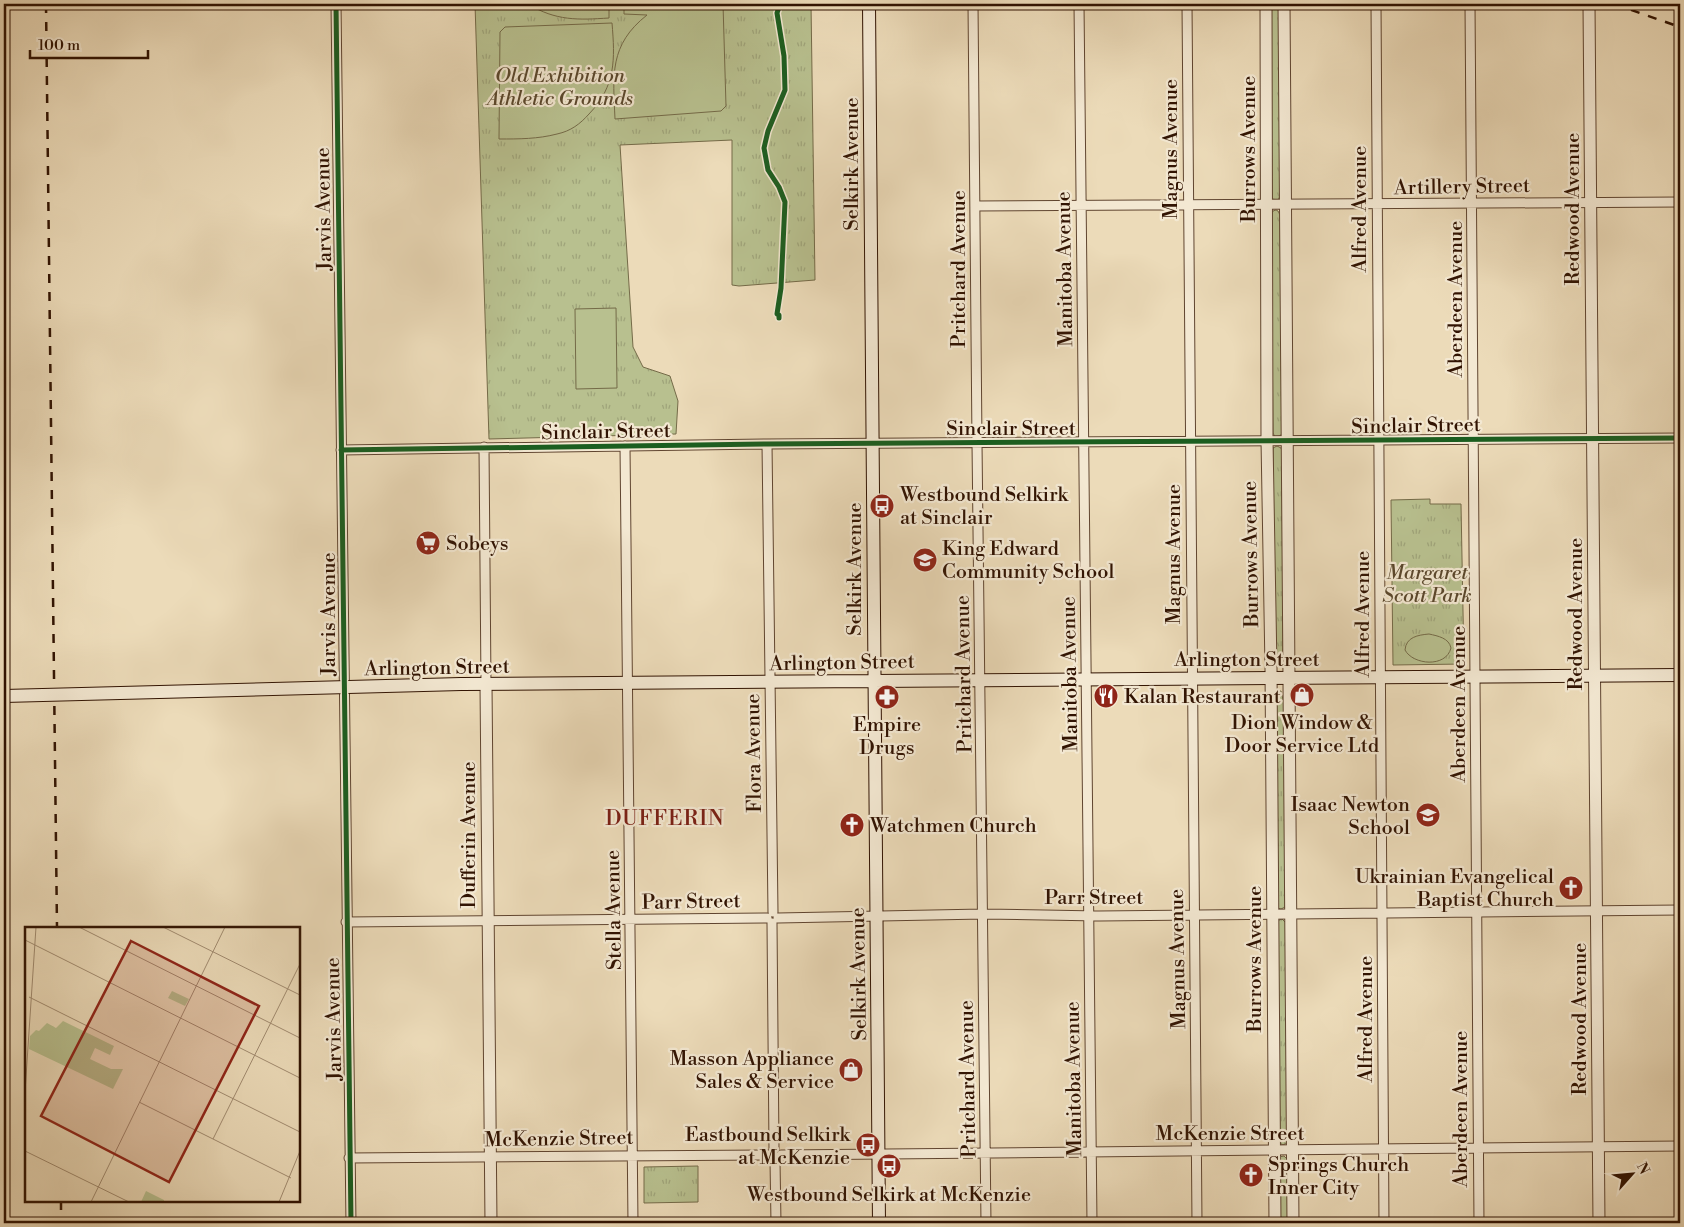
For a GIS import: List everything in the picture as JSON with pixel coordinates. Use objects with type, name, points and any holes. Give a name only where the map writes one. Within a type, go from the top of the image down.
[{"type":"main road","name":"Selkirk Avenue","points":[[868,4],[879,1223]]},
{"type":"main road","name":"Arlington Street","points":[[4,696],[461,684],[1680,675]]},
{"type":"street","name":"Jarvis Avenue","points":[[336,4],[350,1223]]},
{"type":"street","name":"Pritchard Avenue","points":[[973,4],[986,1223]]},
{"type":"street","name":"Manitoba Avenue","points":[[1079,4],[1092,1223]]},
{"type":"street","name":"Magnus Avenue","points":[[1187,4],[1191,678],[1197,1223]]},
{"type":"street","name":"Burrows Avenue","points":[[1266,4],[1267,440],[1271,677],[1275,1223]]},
{"type":"street","name":"Burrows Avenue","points":[[1284,4],[1292,1223]]},
{"type":"street","name":"Alfred Avenue","points":[[1376,4],[1384,1223]]},
{"type":"street","name":"Aberdeen Avenue","points":[[1470,4],[1479,1223]]},
{"type":"street","name":"Redwood Avenue","points":[[1589,4],[1599,1223]]},
{"type":"street","name":"Artillery Street","points":[[975,206],[1680,202]]},
{"type":"street","name":"Sinclair Street","points":[[341,450],[767,444],[1680,438]]},
{"type":"street","name":"Flora Avenue","points":[[767,444],[776,1223]]},
{"type":"street","name":"Stella Avenue","points":[[625,446],[634,1223]]},
{"type":"street","name":"Dufferin Avenue","points":[[484,448],[491,1223]]},
{"type":"street","name":"Parr Street","points":[[346,922],[983,914],[1088,916],[1680,910]]},
{"type":"street","name":"McKenzie Street","points":[[350,1158],[1680,1146]]},
{"type":"green space","name":"Old Exhibition Athletic Grounds","points":[[475,4],[811,4],[815,280],[732,285],[732,140],[620,145],[633,347],[643,367],[670,376],[678,401],[676,434],[489,439]]},
{"type":"green space","points":[[528,4],[609,4],[609,18],[567,18],[548,14]]},
{"type":"green space","points":[[624,4],[723,4],[726,106],[721,111],[615,119],[614,75],[620,49],[635,26],[647,15],[624,14]]},
{"type":"green space","points":[[1270,4],[1279,4],[1280,196],[1278,200],[1272,199]]},
{"type":"green space","points":[[612,23],[612,72],[598,104],[586,118],[571,129],[550,136],[499,139],[500,32],[505,27]]},
{"type":"green space","points":[[1276,210],[1280,215],[1282,433],[1280,436],[1275,437],[1273,433],[1271,215]]},
{"type":"green space","points":[[616,308],[617,388],[576,389],[575,309]]},
{"type":"green space","points":[[1277,446],[1282,451],[1283,648],[1281,664],[1278,664],[1274,648],[1273,448]]},
{"type":"green space","name":"Margaret Scott Park","points":[[1430,499],[1430,504],[1461,504],[1464,664],[1393,665],[1391,500]]},
{"type":"green space","points":[[1429,634],[1443,638],[1448,642],[1451,648],[1448,654],[1443,659],[1429,662],[1415,659],[1409,655],[1405,650],[1410,639]]},
{"type":"green space","points":[[1277,691],[1281,691],[1284,704],[1285,907],[1281,909],[1278,908]]},
{"type":"green space","points":[[1282,919],[1286,923],[1287,1143],[1283,1145],[1279,1143],[1277,921]]},
{"type":"green space","points":[[1284,1156],[1287,1159],[1288,1223],[1279,1223],[1279,1157]]},
{"type":"green space","points":[[698,1166],[698,1202],[644,1203],[644,1167]]},
{"type":"railway","points":[[46,4],[57,927]]},
{"type":"railway","points":[[1614,4],[1680,27]]},
{"type":"railway","points":[[61,1202],[61,1223]]},
{"type":"cycle path","points":[[336,4],[351,1223]]},
{"type":"cycle path","points":[[779,318],[777,314],[781,288],[785,202],[779,187],[768,170],[764,148],[768,131],[785,90],[784,56],[777,13],[780,4]]},
{"type":"cycle path","points":[[341,450],[767,444],[1680,438]]},
{"type":"place","name":"Westbound Selkirk at Sinclair","points":[[882,506]]},
{"type":"place","name":"Sobeys","points":[[428,543]]},
{"type":"place","name":"King Edward Community School","points":[[925,560]]},
{"type":"place","name":"Dion Window & Door Service Ltd","points":[[1302,695]]},
{"type":"place","name":"Kalan Restaurant","points":[[1106,696]]},
{"type":"place","name":"Empire Drugs","points":[[887,697]]},
{"type":"place","name":"Isaac Newton School","points":[[1428,815]]},
{"type":"place","name":"Watchmen Church","points":[[852,825]]},
{"type":"place","name":"Ukrainian Evangelical Baptist Church","points":[[1571,888]]},
{"type":"place","name":"Masson Appliance Sales & Service","points":[[851,1070]]},
{"type":"place","name":"Eastbound Selkirk at McKenzie","points":[[868,1145]]},
{"type":"place","name":"Westbound Selkirk at McKenzie","points":[[889,1166]]},
{"type":"place","name":"Springs Church Inner City","points":[[1251,1175]]},
{"type":"district","name":"DUFFERIN","points":[[665,818]]}]
